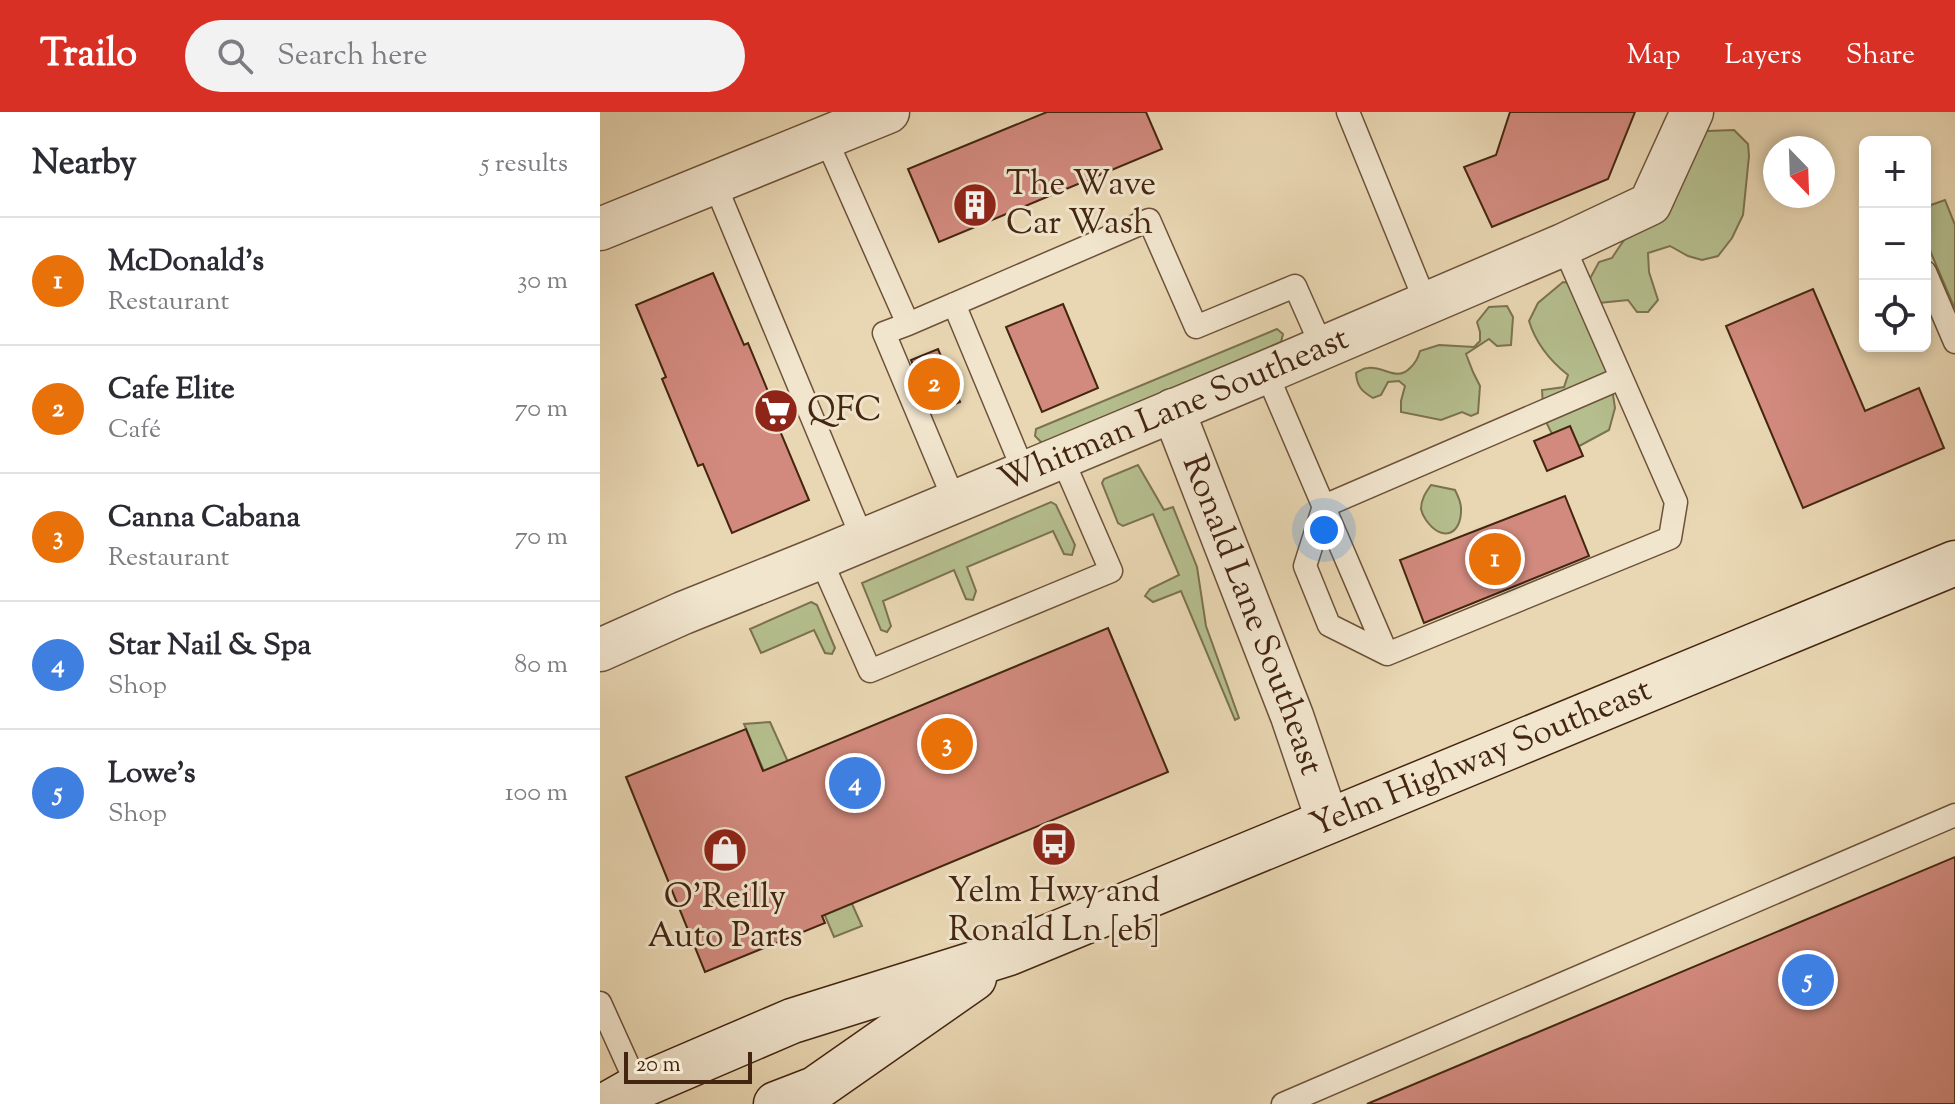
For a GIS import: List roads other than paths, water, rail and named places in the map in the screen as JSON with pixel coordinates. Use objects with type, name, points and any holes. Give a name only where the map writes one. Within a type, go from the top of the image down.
[{"type":"main road","name":"Yelm Highway Southeast","points":[[623,1096],[792,1021],[1009,953],[1955,563]]},
{"type":"main road","name":"Yelm Highway Southeast","points":[[804,1099],[1009,953]]},
{"type":"street","points":[[600,229],[888,112]]},
{"type":"street","name":"Whitman Lane Southeast","points":[[600,650],[1266,372],[1563,245],[1650,204],[1692,112]]},
{"type":"street","name":"Ronald Lane Southeast","points":[[1173,410],[1292,716],[1328,822]]},
{"type":"lane","points":[[1348,112],[1426,303]]},
{"type":"lane","points":[[825,137],[908,324]]},
{"type":"lane","points":[[714,182],[863,540]]},
{"type":"lane","points":[[955,502],[884,333],[1149,220],[1196,327],[1295,286],[1322,347]]},
{"type":"lane","points":[[1563,245],[1676,502],[1670,538],[1387,654],[1329,625],[1305,566],[1324,506],[1621,378]]},
{"type":"lane","points":[[1928,280],[1955,342]]},
{"type":"lane","points":[[820,558],[870,671],[1111,571],[1043,464],[954,304]]},
{"type":"lane","points":[[1266,372],[1387,654]]},
{"type":"lane","points":[[1283,1104],[1955,815]]},
{"type":"lane","points":[[600,1003],[623,1096]]},
{"type":"place","name":"The Wave Car Wash","points":[[975,205]]},
{"type":"place","name":"Cafe Elite","points":[[934,384]]},
{"type":"place","name":"QFC","points":[[776,411]]},
{"type":"place","name":"McDonald's","points":[[1495,559]]},
{"type":"place","name":"Canna Cabana","points":[[947,744]]},
{"type":"place","name":"Star Nail & Spa","points":[[855,783]]},
{"type":"place","name":"Yelm Hwy and Ronald Ln [eb]","points":[[1054,844]]},
{"type":"place","name":"O'Reilly Auto Parts","points":[[725,850]]},
{"type":"place","name":"Lowe's","points":[[1808,980]]}]
